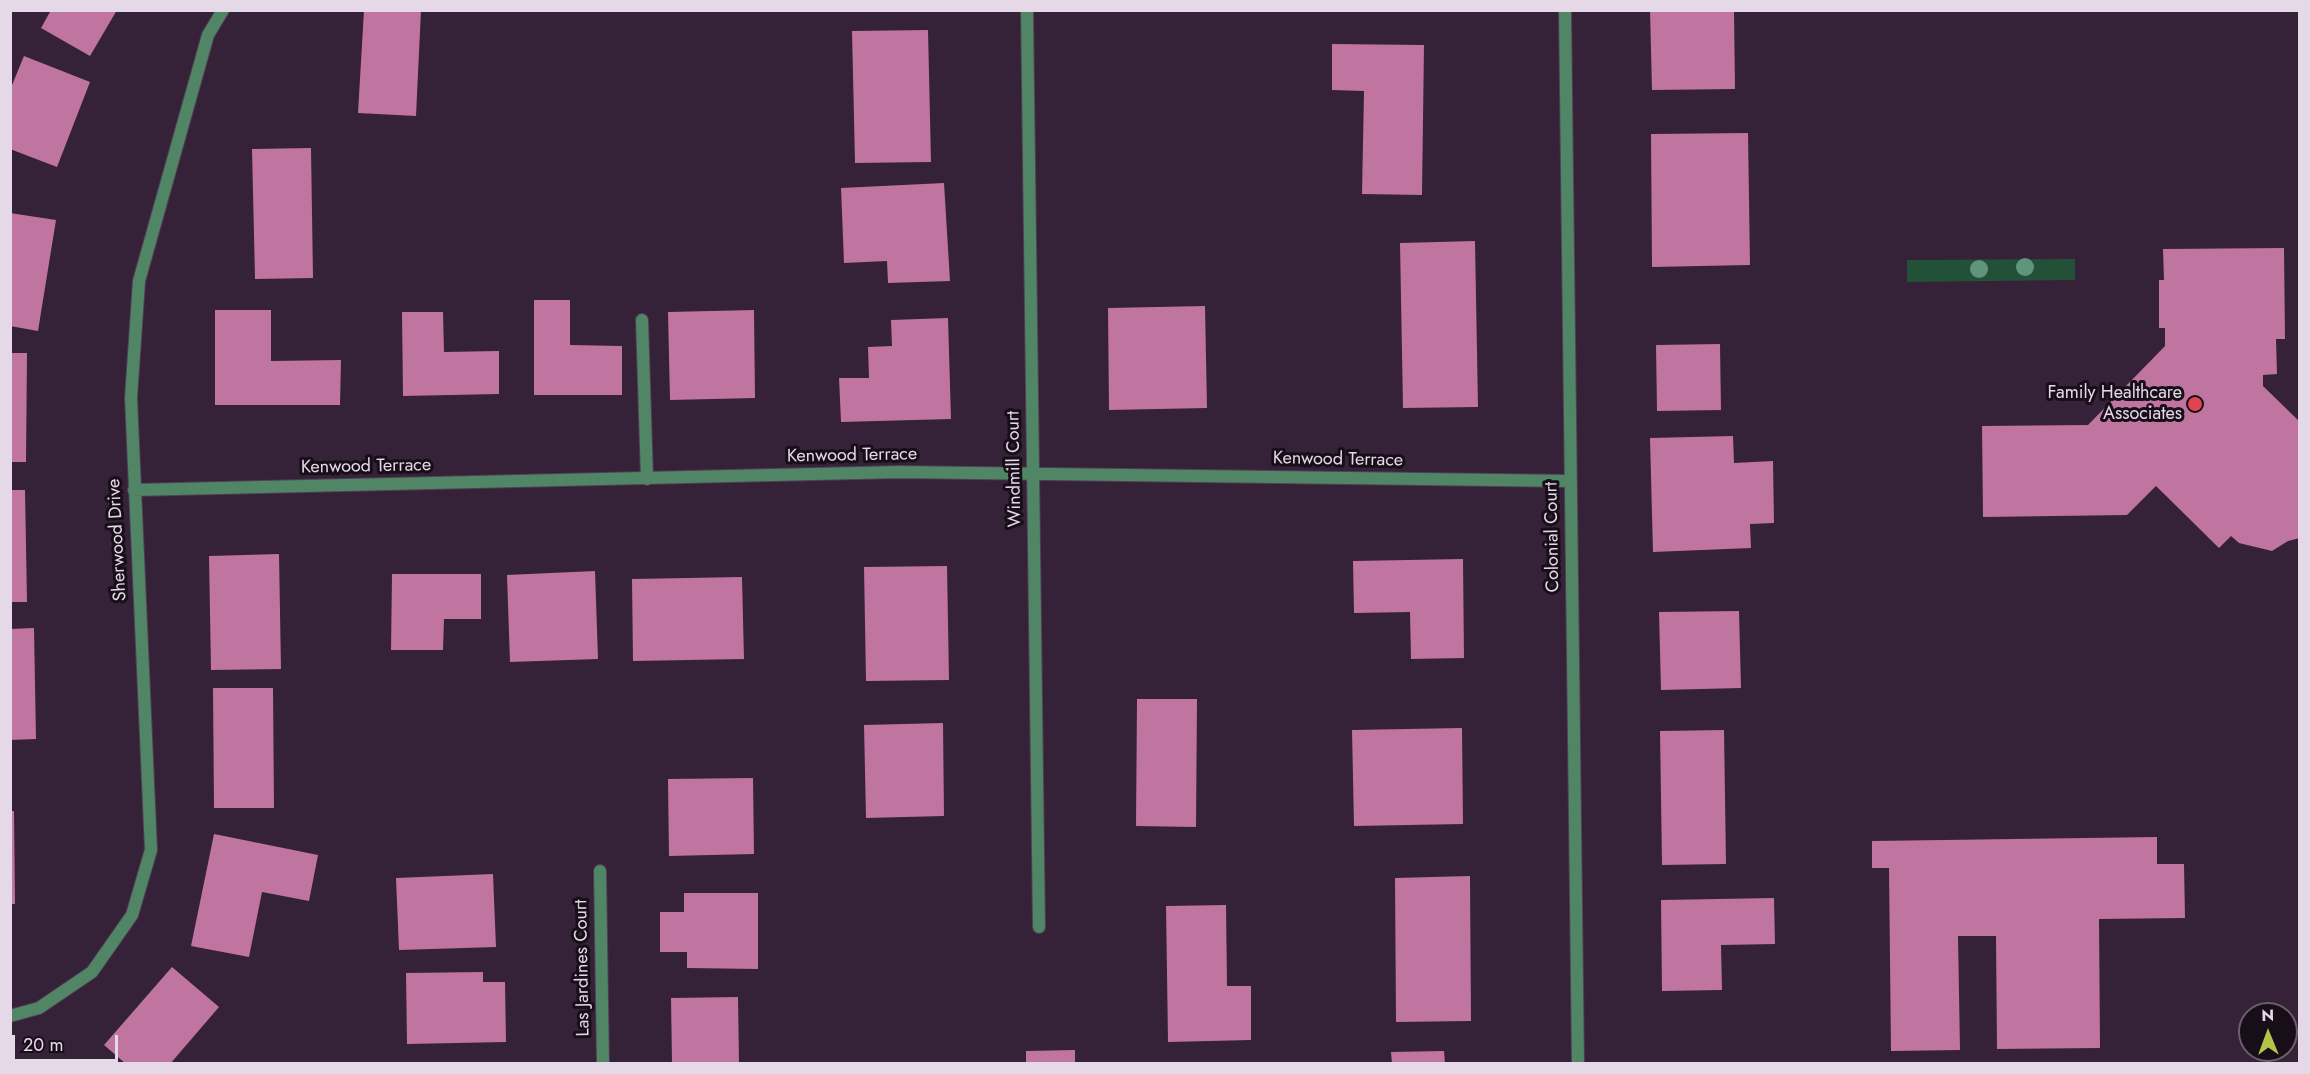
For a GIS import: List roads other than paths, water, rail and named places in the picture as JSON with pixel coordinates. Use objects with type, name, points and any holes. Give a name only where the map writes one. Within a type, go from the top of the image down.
[{"type":"street","name":"Sherwood Drive","points":[[10,1016],[39,1008],[92,972],[132,915],[151,850],[131,398],[139,281],[208,35],[223,10]]},
{"type":"street","name":"Windmill Court","points":[[1027,10],[1039,927]]},
{"type":"street","name":"Colonial Court","points":[[1565,10],[1578,1064]]},
{"type":"street","points":[[642,320],[647,479]]},
{"type":"street","name":"Kenwood Terrace","points":[[134,490],[900,472],[1571,481]]},
{"type":"street","name":"Las Jardines Court","points":[[600,871],[603,1064]]},
{"type":"place","name":"Family Healthcare Associates","points":[[2195,404]]}]
